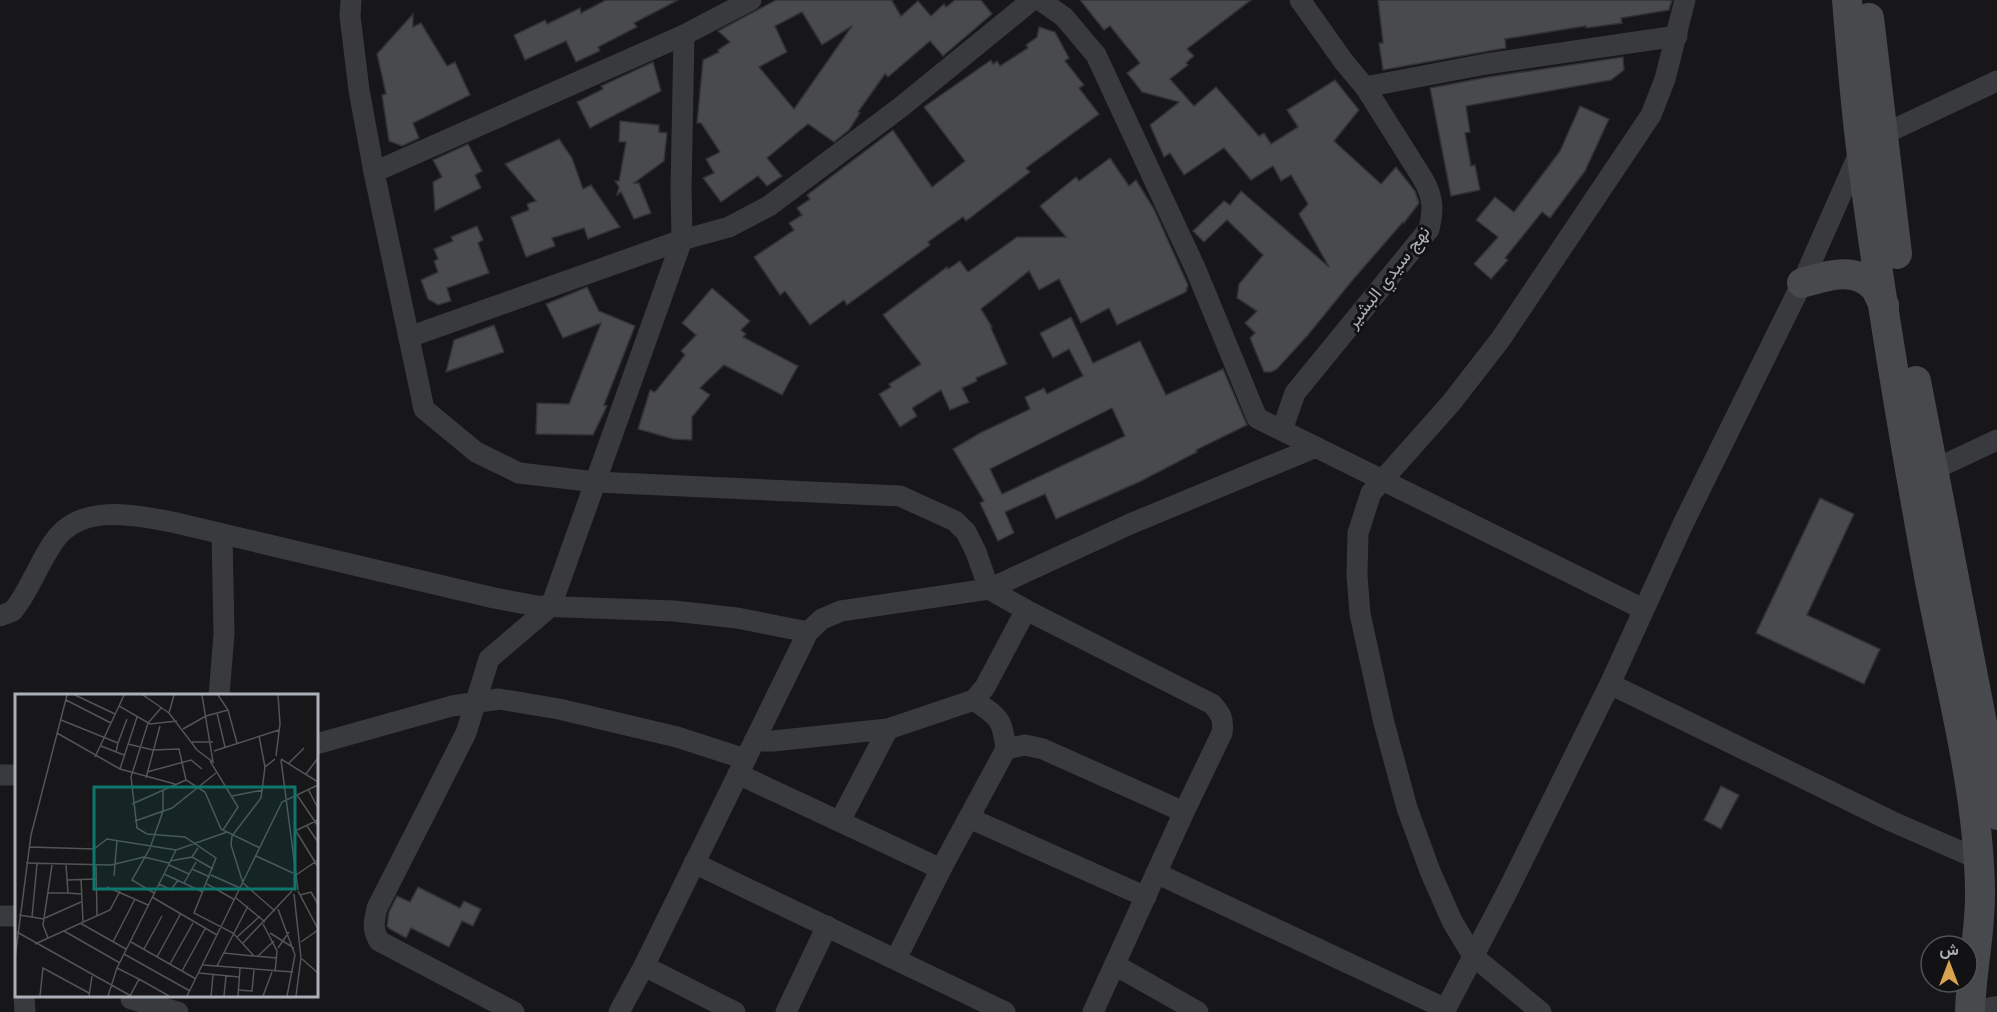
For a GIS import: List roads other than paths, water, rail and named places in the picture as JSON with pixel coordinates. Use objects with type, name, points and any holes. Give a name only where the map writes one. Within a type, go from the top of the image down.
[{"type":"main road","points":[[1847,0],[1872,142],[1887,181],[1914,371],[1987,749],[1997,815]]},
{"type":"main road","points":[[1866,0],[1872,142],[1884,305],[1940,636],[1974,809],[1980,921],[1970,993],[1970,1012]]},
{"type":"main road","points":[[1802,283],[1835,274],[1859,277],[1875,288],[1884,305]]},
{"type":"street","points":[[351,0],[359,90],[424,409],[476,452],[519,473],[596,482],[900,496],[956,521],[966,532],[976,552],[989,589],[1212,704],[1221,714],[1224,722],[1222,733],[1093,1012]]},
{"type":"street","points":[[374,172],[684,35],[751,0]]},
{"type":"street","points":[[409,337],[682,240],[729,227],[769,206],[901,106],[1032,0]]},
{"type":"street","points":[[1040,0],[1064,17],[1096,55],[1196,270],[1257,418],[1643,609]]},
{"type":"street","name":"نهج سيدي البشير","points":[[1282,430],[1295,393],[1429,229],[1432,216],[1430,190],[1365,87],[1344,62],[1300,0]]},
{"type":"street","points":[[1541,1012],[1473,957],[1452,921],[1430,871],[1407,808],[1384,723],[1360,614],[1357,575],[1358,533],[1371,494],[1451,403],[1500,340],[1652,114],[1665,80],[1685,0]]},
{"type":"street","points":[[514,1012],[393,950],[380,941],[374,933],[374,921],[378,908],[466,733],[489,659],[551,606],[682,240],[684,35]]},
{"type":"street","points":[[1365,87],[1486,64],[1677,36]]},
{"type":"street","points":[[1156,873],[1445,1010],[1507,892],[1610,684],[1643,609],[1872,142],[1997,81]]},
{"type":"street","points":[[1933,470],[1997,440]]},
{"type":"street","points":[[619,1012],[644,966],[808,632],[822,619],[841,611],[989,589],[1130,524],[1316,447]]},
{"type":"street","points":[[0,616],[13,611],[55,540],[64,530],[80,521],[99,515],[129,514],[494,598],[551,606],[674,611],[737,618],[808,632]]},
{"type":"street","points":[[219,694],[224,634],[222,534]]},
{"type":"street","points":[[746,758],[773,741],[888,729],[974,700],[985,687],[1026,610]]},
{"type":"street","points":[[1610,684],[1891,821],[1978,859]]},
{"type":"street","points":[[318,743],[452,706],[499,699],[520,701],[677,737],[746,758],[840,821],[941,869]]},
{"type":"street","points":[[896,959],[941,869],[1006,749],[1004,732],[999,719],[974,700]]},
{"type":"street","points":[[840,821],[888,729]]},
{"type":"street","points":[[1006,749],[1025,745],[1043,749],[1184,812]]},
{"type":"street","points":[[969,818],[1146,897]]},
{"type":"street","points":[[694,863],[1005,1012]]},
{"type":"street","points":[[786,1012],[827,926]]},
{"type":"street","points":[[1115,965],[1198,1012]]},
{"type":"street","points":[[644,966],[735,1012]]},
{"type":"street","points":[[24,997],[25,1012]]},
{"type":"street","points":[[131,999],[178,1012]]},
{"type":"street","points":[[1982,1012],[1997,1009]]}]
